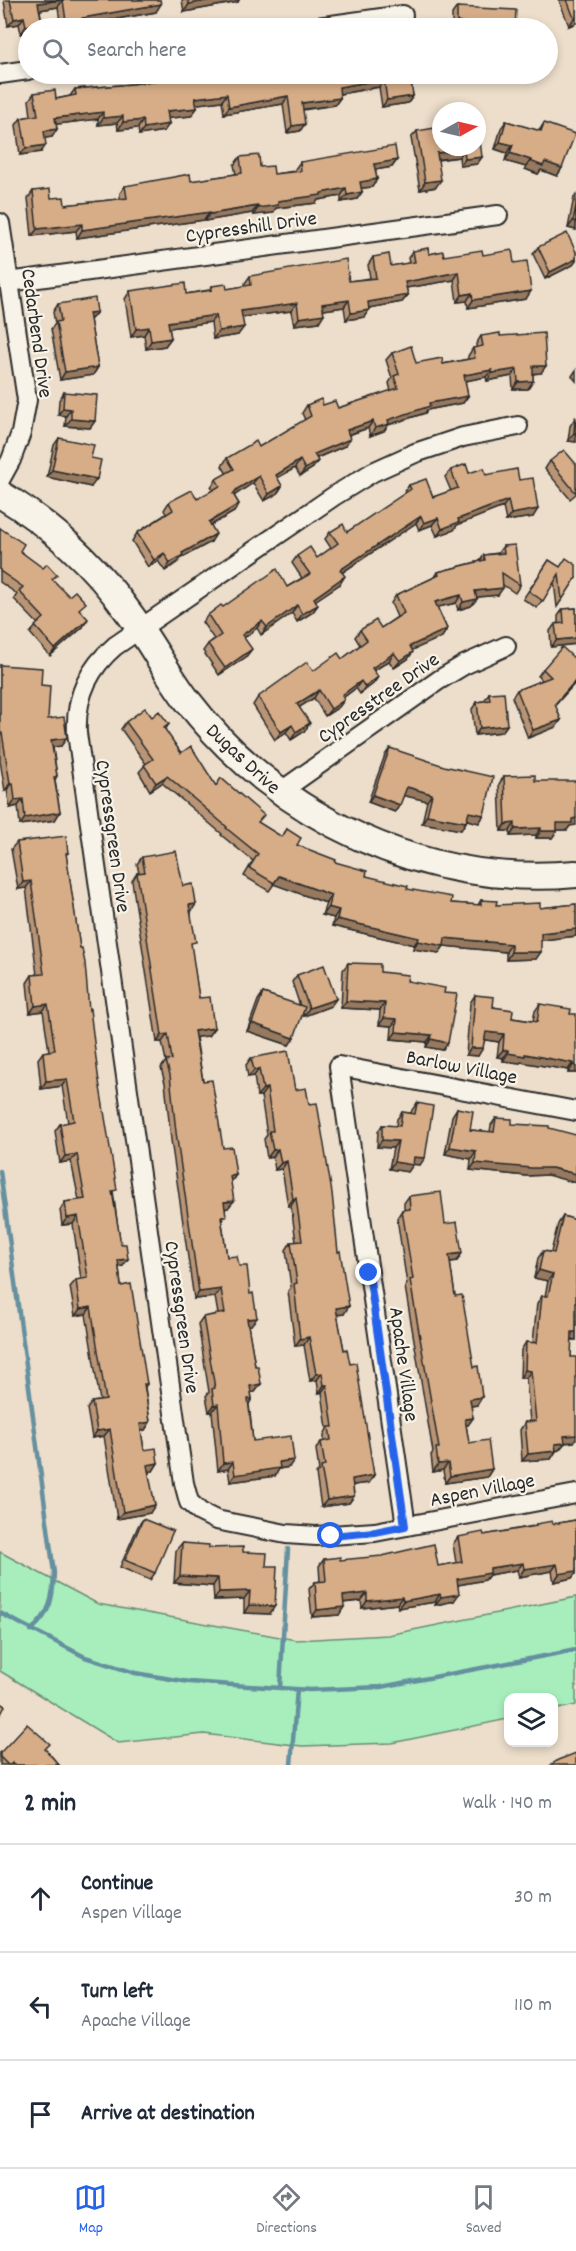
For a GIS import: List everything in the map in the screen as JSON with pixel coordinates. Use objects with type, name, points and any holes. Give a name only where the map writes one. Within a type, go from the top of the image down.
[{"type":"street","points":[[382,18],[403,15]]},
{"type":"street","points":[[0,74],[18,71]]},
{"type":"street","name":"Cypresshill Drive","points":[[9,282],[498,215]]},
{"type":"street","name":"Cedarbend Drive","points":[[0,223],[27,400],[21,433],[11,460],[0,480]]},
{"type":"street","name":"Cypressgreen Drive","points":[[189,1502],[184,1483],[77,733],[80,694],[90,672],[105,654],[334,496],[373,472],[415,453],[463,437],[518,426]]},
{"type":"street","name":"Dugas Drive","points":[[0,494],[38,520],[106,583],[140,628],[177,686],[213,731],[243,761],[280,792],[335,826],[404,855],[456,868],[489,872],[528,875],[576,874]]},
{"type":"street","name":"Cypresstree Drive","points":[[280,792],[440,680],[464,665],[506,646]]},
{"type":"street","name":"Barlow Village","points":[[339,1066],[576,1111]]},
{"type":"street","name":"Apache Village","points":[[339,1066],[405,1526]]},
{"type":"street","name":"Aspen Village","points":[[189,1502],[200,1512],[216,1520],[286,1533],[345,1535],[576,1494]]},
{"type":"green space","points":[[0,1552],[98,1604],[296,1640],[388,1635],[576,1597],[576,1705],[558,1709],[558,1693],[504,1693],[504,1720],[392,1743],[302,1746],[204,1734],[118,1743],[0,1671]]},
{"type":"building","points":[[10,0],[63,0],[38,3],[41,18],[14,19]]},
{"type":"building","points":[[63,0],[160,0],[161,4],[82,18],[66,18]]},
{"type":"building","points":[[188,0],[211,0],[189,4]]},
{"type":"building","points":[[567,0],[576,0],[576,17],[574,18]]},
{"type":"building","points":[[457,7],[516,10],[516,18],[457,18]]},
{"type":"building","points":[[132,84],[356,84],[339,87],[340,98],[302,103],[305,124],[292,126],[288,96],[229,107],[227,94],[195,98],[197,108],[167,111],[169,124],[144,128],[143,120],[123,122],[123,116],[103,118],[103,112],[55,118],[57,129],[44,131],[46,145],[26,148],[21,118],[38,115],[34,93],[55,90],[56,99],[76,95],[75,89]]},
{"type":"building","points":[[385,84],[411,84],[413,96],[387,100]]},
{"type":"building","points":[[506,121],[541,131],[544,123],[575,134],[562,168],[545,162],[543,166],[510,153],[513,145],[500,142]]},
{"type":"building","points":[[432,128],[432,156],[437,156],[441,180],[425,182],[417,131]]},
{"type":"building","points":[[395,146],[397,160],[374,164],[377,179],[360,182],[362,192],[347,195],[346,188],[321,193],[321,195],[278,201],[278,205],[82,230],[82,224],[37,229],[33,191],[50,189],[51,198],[64,197],[65,205],[127,198],[125,186],[190,174],[191,181],[242,173],[240,157],[259,155],[260,167],[273,166],[274,174],[301,171],[300,162]]},
{"type":"building","points":[[465,156],[482,156],[482,157],[465,159]]},
{"type":"building","points":[[567,233],[576,252],[576,259],[550,272],[538,247]]},
{"type":"building","points":[[428,248],[429,254],[443,251],[444,256],[482,250],[483,255],[512,250],[514,263],[527,261],[531,291],[473,300],[472,293],[462,295],[459,272],[405,282],[408,295],[368,302],[369,310],[351,313],[349,300],[322,304],[324,314],[299,318],[297,303],[241,311],[244,327],[219,331],[216,315],[168,322],[171,338],[151,341],[149,327],[136,329],[130,291],[185,283],[186,294],[212,290],[212,286],[226,284],[227,289],[251,285],[250,276],[346,259],[349,281],[376,278],[373,257],[389,254],[391,266],[415,262],[413,251]]},
{"type":"building","points":[[95,298],[97,312],[89,313],[98,367],[65,372],[56,322],[61,321],[58,304]]},
{"type":"building","points":[[500,333],[500,336],[544,333],[546,366],[533,366],[533,381],[518,382],[517,369],[492,373],[492,370],[464,375],[468,396],[429,403],[430,406],[388,420],[389,424],[375,428],[373,421],[347,430],[350,439],[314,454],[318,461],[305,469],[300,460],[276,475],[282,486],[269,494],[259,476],[237,489],[233,494],[239,504],[209,522],[216,534],[182,553],[183,555],[170,563],[164,553],[154,560],[137,533],[173,510],[169,502],[192,490],[197,499],[220,486],[216,479],[234,469],[227,458],[256,441],[259,447],[311,416],[307,405],[321,399],[323,405],[335,401],[338,408],[398,388],[394,376],[399,374],[392,353],[411,346],[416,363],[442,358],[443,364],[475,358],[473,348],[483,346],[481,336]]},
{"type":"building","points":[[64,392],[97,395],[95,421],[71,419],[71,409],[63,408]]},
{"type":"building","points":[[576,418],[576,434],[574,433]]},
{"type":"building","points":[[59,438],[94,445],[91,458],[101,460],[97,479],[52,470]]},
{"type":"building","points":[[564,450],[576,464],[575,492],[550,461]]},
{"type":"building","points":[[466,464],[469,473],[484,468],[486,475],[517,469],[519,480],[533,478],[538,509],[511,514],[508,500],[458,519],[459,522],[442,529],[438,518],[424,523],[421,516],[340,570],[345,576],[314,598],[318,605],[302,614],[297,605],[267,627],[262,621],[242,635],[252,649],[225,668],[208,644],[221,635],[208,615],[277,569],[287,587],[310,574],[297,556],[310,547],[317,558],[338,543],[330,532],[343,524],[347,532],[411,489],[409,485],[426,479],[433,497],[458,488],[451,470]]},
{"type":"building","points":[[0,528],[24,544],[20,551],[43,568],[47,564],[57,575],[52,579],[69,596],[75,591],[86,603],[79,609],[88,619],[55,649],[35,626],[44,618],[19,591],[23,587],[0,571]]},
{"type":"building","points":[[515,545],[520,585],[502,573],[503,588],[475,591],[477,599],[463,602],[461,595],[435,602],[447,629],[410,646],[413,652],[400,661],[394,653],[372,668],[378,677],[365,687],[361,681],[342,695],[344,700],[331,709],[319,690],[297,704],[310,723],[296,732],[292,725],[281,732],[258,697],[307,662],[313,671],[338,653],[342,659],[367,640],[360,630],[376,620],[381,628],[404,613],[396,595],[439,575],[438,572],[485,560],[484,555],[504,553],[503,546]]},
{"type":"building","points":[[566,558],[576,565],[576,578],[562,600],[559,574],[543,601],[529,591],[549,560],[560,567]]},
{"type":"building","points":[[576,608],[576,638],[557,640],[555,624],[564,623],[563,609]]},
{"type":"building","points":[[562,647],[576,660],[576,680],[555,704],[561,720],[533,730],[517,690],[551,677],[543,669]]},
{"type":"building","points":[[0,665],[42,668],[41,685],[50,686],[48,719],[64,717],[67,738],[51,740],[60,812],[25,818],[23,799],[15,800],[2,733],[0,733]]},
{"type":"building","points":[[504,692],[507,725],[480,728],[477,702],[490,700],[489,693]]},
{"type":"building","points":[[145,708],[152,717],[159,711],[169,724],[164,728],[181,753],[191,746],[216,786],[221,778],[264,815],[258,822],[282,837],[287,829],[301,838],[297,845],[336,860],[335,862],[367,871],[366,876],[408,886],[407,889],[452,897],[451,903],[481,905],[481,900],[497,901],[496,905],[540,903],[540,908],[576,904],[576,929],[541,933],[541,952],[511,952],[511,944],[445,938],[444,946],[337,919],[339,910],[328,907],[331,895],[279,876],[274,883],[249,868],[258,854],[167,776],[156,783],[144,765],[153,759],[126,722]]},
{"type":"building","points":[[390,748],[444,766],[493,777],[484,815],[469,812],[466,822],[427,815],[432,794],[407,787],[400,805],[373,795]]},
{"type":"building","points":[[535,775],[535,781],[576,781],[576,818],[572,819],[572,823],[557,823],[557,831],[541,831],[541,828],[515,829],[515,823],[506,824],[504,776]]},
{"type":"building","points":[[66,836],[68,853],[66,853],[80,948],[82,948],[85,963],[98,1075],[117,1190],[112,1191],[121,1244],[126,1244],[128,1259],[118,1260],[121,1286],[131,1284],[147,1384],[144,1384],[150,1422],[140,1424],[144,1450],[156,1448],[158,1463],[147,1465],[155,1505],[123,1512],[110,1429],[97,1431],[92,1402],[106,1400],[91,1307],[80,1309],[76,1280],[88,1278],[78,1216],[67,1218],[65,1202],[85,1199],[77,1154],[65,1156],[60,1124],[74,1121],[67,1079],[46,1081],[43,1052],[55,1050],[48,1004],[35,1006],[32,975],[44,974],[31,881],[23,882],[17,842]]},
{"type":"building","points":[[176,851],[183,886],[193,884],[196,904],[189,905],[196,942],[191,943],[199,998],[210,997],[214,1028],[194,1031],[203,1081],[212,1080],[223,1148],[232,1147],[236,1175],[230,1176],[234,1201],[224,1202],[226,1216],[221,1217],[227,1257],[237,1256],[239,1266],[247,1266],[250,1294],[253,1293],[257,1318],[247,1319],[255,1366],[258,1366],[261,1384],[250,1386],[252,1399],[248,1399],[253,1441],[291,1436],[294,1460],[279,1462],[280,1468],[235,1475],[233,1462],[223,1463],[218,1404],[214,1405],[212,1389],[215,1388],[203,1317],[225,1313],[221,1289],[199,1292],[170,1075],[166,1061],[172,1060],[168,1034],[162,1035],[137,873],[145,872],[142,857]]},
{"type":"building","points":[[348,963],[380,964],[380,972],[408,975],[407,981],[445,988],[444,993],[457,994],[448,1043],[431,1039],[432,1035],[396,1032],[397,1019],[384,1018],[385,1003],[346,1001]]},
{"type":"building","points":[[324,965],[336,999],[309,1008],[297,975]]},
{"type":"building","points":[[263,993],[305,1007],[294,1038],[252,1023]]},
{"type":"building","points":[[475,995],[494,997],[493,1007],[513,1010],[512,1018],[537,1022],[540,1004],[571,1009],[570,1014],[576,1014],[576,1066],[573,1063],[508,1053],[508,1050],[503,1050],[504,1034],[486,1032],[483,1048],[471,1048]]},
{"type":"building","points":[[288,1051],[295,1090],[306,1088],[309,1104],[317,1103],[332,1193],[338,1252],[340,1251],[349,1306],[336,1308],[344,1350],[347,1349],[350,1364],[356,1363],[374,1475],[352,1479],[354,1496],[327,1500],[321,1467],[325,1466],[321,1442],[331,1440],[329,1427],[333,1427],[327,1385],[324,1385],[322,1373],[316,1374],[309,1337],[300,1339],[294,1284],[297,1283],[291,1242],[302,1241],[296,1198],[293,1199],[287,1161],[281,1163],[278,1149],[273,1150],[269,1131],[273,1131],[267,1088],[263,1089],[259,1069],[254,1070],[251,1058]]},
{"type":"building","points":[[417,1103],[433,1106],[425,1158],[414,1157],[413,1165],[394,1162],[398,1141],[382,1140],[382,1125],[400,1126],[402,1112],[415,1114]]},
{"type":"building","points":[[457,1108],[473,1111],[470,1130],[494,1132],[496,1118],[512,1119],[512,1124],[549,1126],[549,1128],[576,1135],[576,1174],[552,1168],[475,1163],[476,1151],[450,1147]]},
{"type":"building","points":[[441,1192],[445,1224],[457,1222],[462,1253],[449,1255],[455,1296],[462,1295],[474,1367],[478,1366],[482,1397],[470,1399],[473,1418],[465,1419],[469,1443],[488,1440],[492,1469],[450,1476],[448,1463],[438,1464],[436,1448],[439,1448],[410,1280],[413,1279],[402,1210],[410,1209],[409,1196]]},
{"type":"building","points":[[563,1216],[576,1220],[576,1332],[572,1332],[571,1357],[576,1357],[576,1435],[564,1436],[565,1443],[555,1444],[556,1451],[528,1454],[525,1422],[536,1421],[531,1371],[525,1370],[526,1342],[537,1343],[542,1296],[548,1296],[553,1274],[539,1270],[543,1251],[554,1253]]},
{"type":"building","points":[[143,1519],[173,1531],[155,1573],[125,1560]]},
{"type":"building","points":[[576,1520],[576,1571],[559,1574],[557,1564],[524,1569],[523,1563],[490,1568],[490,1573],[457,1579],[459,1594],[441,1597],[440,1594],[403,1601],[402,1597],[367,1601],[367,1593],[343,1596],[344,1607],[317,1610],[315,1582],[326,1581],[324,1559],[340,1557],[340,1560],[382,1556],[434,1544],[438,1566],[462,1562],[458,1537],[483,1532],[484,1535],[552,1521],[553,1524]]},
{"type":"building","points":[[182,1543],[209,1545],[209,1548],[243,1547],[243,1552],[267,1553],[266,1566],[277,1566],[275,1606],[249,1605],[250,1591],[219,1592],[218,1578],[180,1576]]},
{"type":"building","points":[[0,1703],[5,1706],[0,1716]]},
{"type":"building","points":[[27,1724],[50,1744],[45,1749],[59,1765],[13,1765],[12,1763],[8,1765],[0,1757],[0,1753]]},
{"type":"building","points":[[576,1753],[576,1765],[551,1765],[558,1760]]},
{"type":"waterway","points":[[0,1171],[54,1573],[50,1604],[43,1618],[31,1630]]},
{"type":"waterway","points":[[280,1688],[288,1549]]},
{"type":"waterway","points":[[0,1613],[85,1657],[135,1673],[189,1682],[310,1690],[381,1687],[576,1650]]},
{"type":"waterway","points":[[291,1765],[297,1689]]},
{"type":"route","points":[[331,1536],[375,1532],[405,1526],[369,1273]]}]
